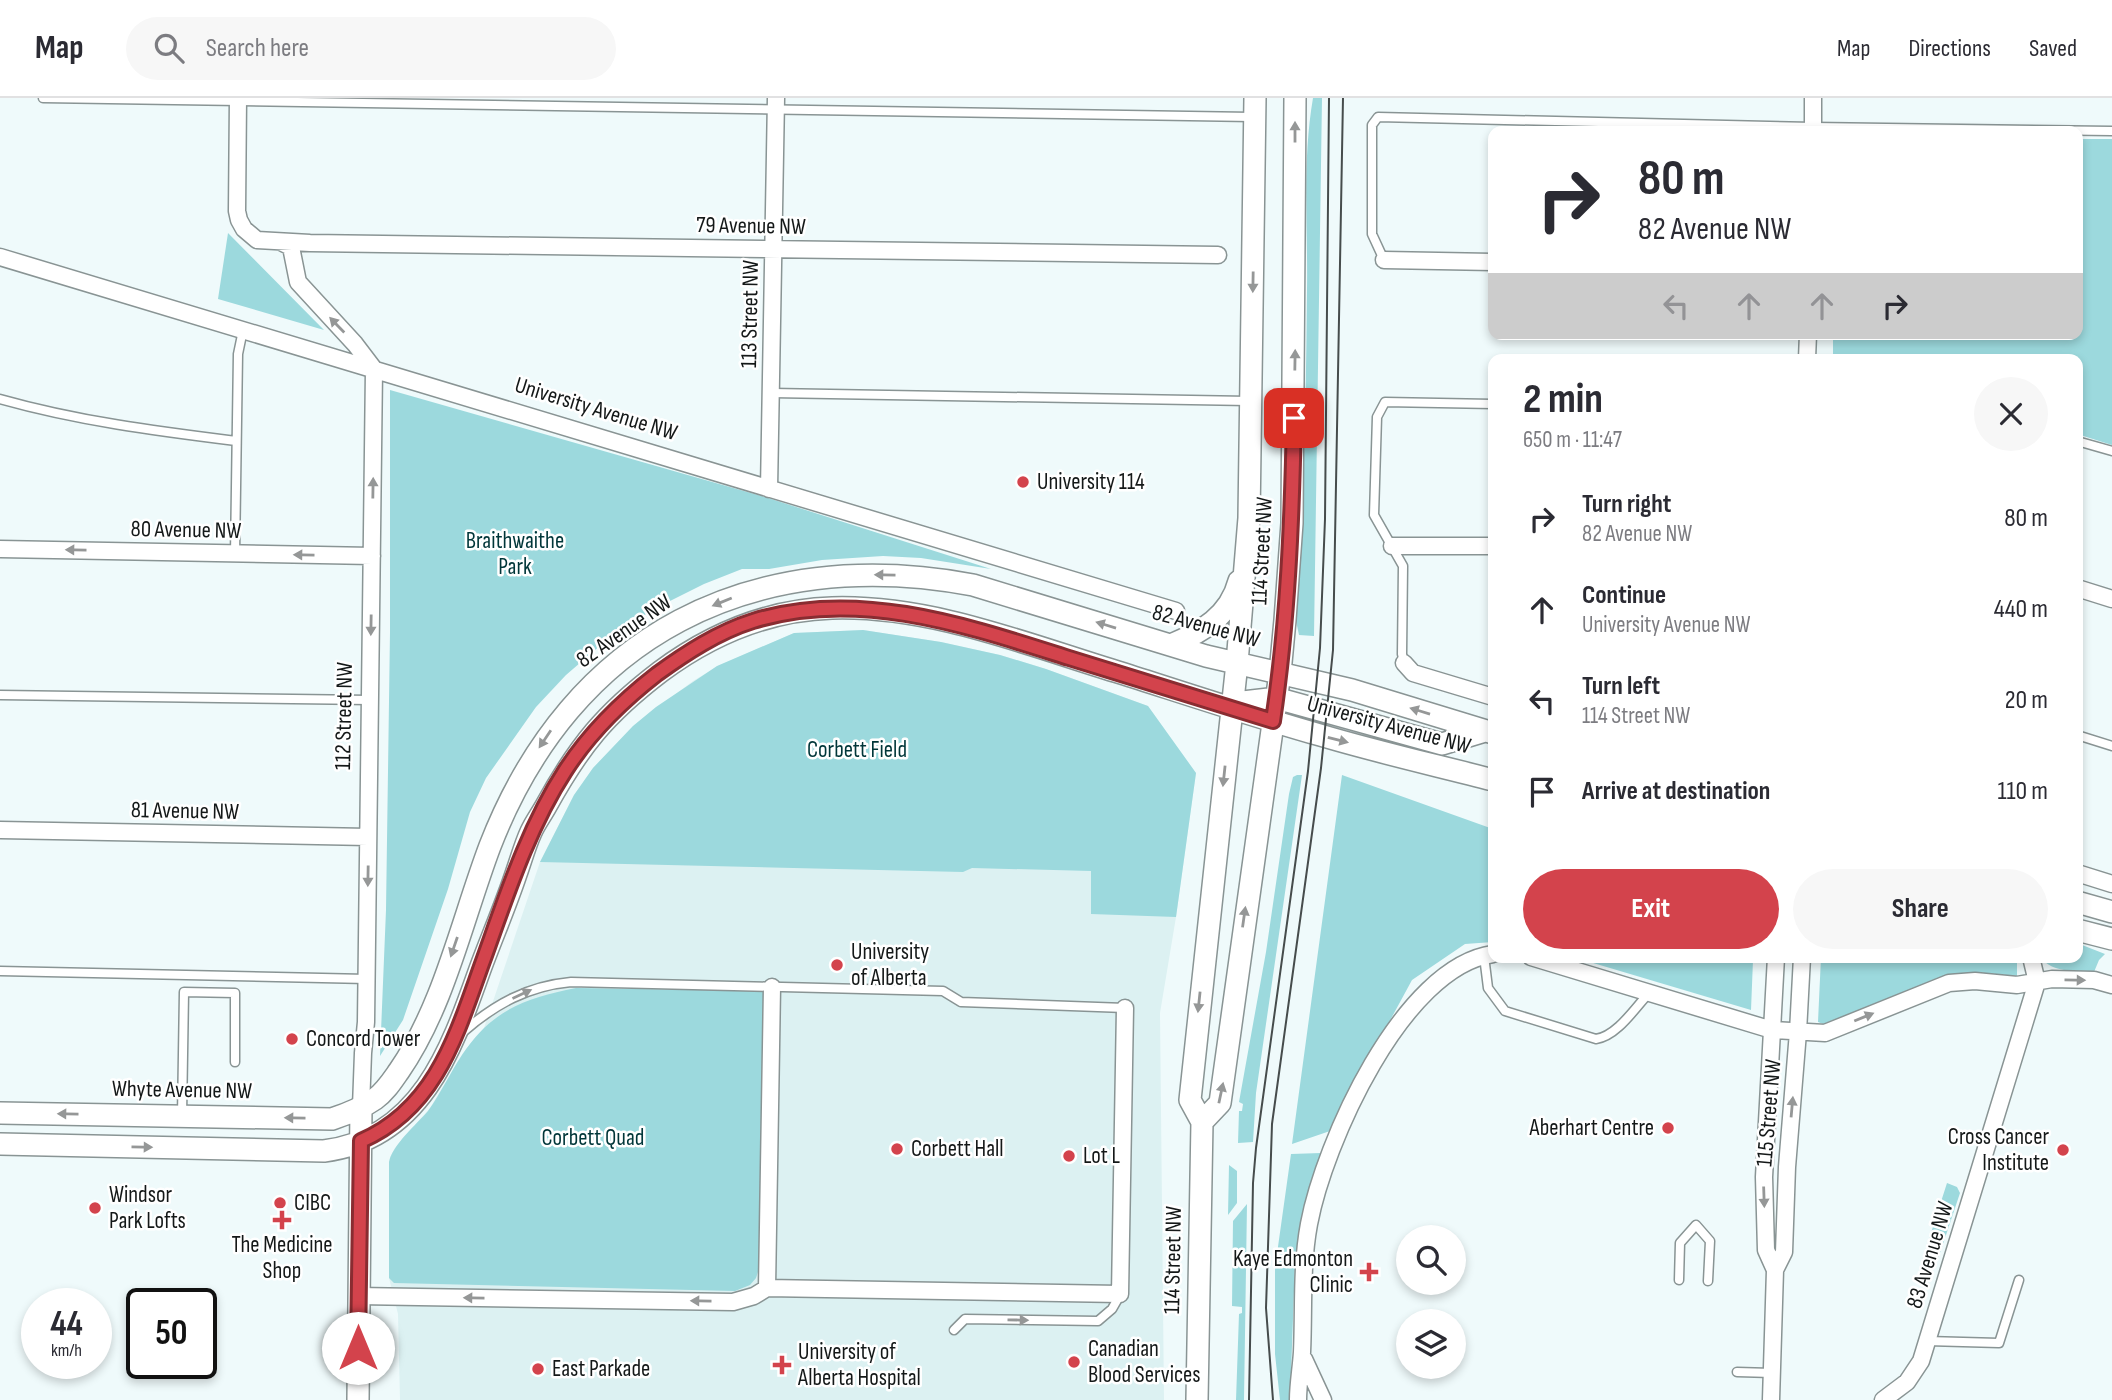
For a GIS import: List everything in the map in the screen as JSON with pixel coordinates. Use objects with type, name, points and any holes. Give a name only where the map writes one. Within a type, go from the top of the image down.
[{"type":"main road","name":"114 Street NW","points":[[1202,1122],[1220,1103],[1280,673],[1292,510],[1295,98]]},
{"type":"main road","name":"114 Street NW","points":[[1197,1400],[1202,1122],[1190,1100],[1246,555],[1252,402],[1255,107]]},
{"type":"main road","points":[[1171,645],[1200,632],[1224,612],[1236,593],[1246,555]]},
{"type":"main road","name":"82 Avenue NW","points":[[361,1107],[386,1089],[426,1026],[514,789],[550,732],[603,673],[685,618],[752,590],[788,582],[891,575],[936,579],[973,586],[1171,645],[1280,673]]},
{"type":"main road","points":[[0,1144],[324,1152],[377,1134],[399,1119],[421,1097],[442,1065],[531,832],[564,773],[602,721],[629,697],[673,662],[723,633],[753,621],[831,608],[876,609],[981,631],[1232,708],[1243,702],[1276,698],[1436,743],[1447,744],[1488,732]]},
{"type":"main road","name":"University Avenue NW","points":[[1280,673],[1352,690],[1488,732]]},
{"type":"main road","name":"University Avenue NW","points":[[1232,708],[1324,737],[1488,779]]},
{"type":"main road","points":[[2083,904],[2112,912]]},
{"type":"main road","points":[[2083,932],[2112,939]]},
{"type":"main road","name":"Whyte Avenue NW","points":[[0,1113],[332,1119],[361,1107]]},
{"type":"main road","name":"112 Street NW","points":[[358,1400],[361,1107]]},
{"type":"street","points":[[1813,98],[1813,126]]},
{"type":"street","points":[[238,100],[239,220],[244,229],[257,240],[283,243],[291,247],[298,282],[355,344],[374,369]]},
{"type":"street","name":"113 Street NW","points":[[769,489],[776,103]]},
{"type":"street","name":"79 Avenue NW","points":[[283,243],[1218,255]]},
{"type":"street","name":"University Avenue NW","points":[[0,257],[1176,611]]},
{"type":"street","points":[[1384,260],[1488,262]]},
{"type":"street","name":"112 Street NW","points":[[361,1107],[367,979],[374,369]]},
{"type":"street","points":[[1392,546],[1488,546]]},
{"type":"street","name":"80 Avenue NW","points":[[0,549],[372,556]]},
{"type":"street","points":[[2083,590],[2112,598]]},
{"type":"street","points":[[1404,663],[1413,673],[1488,696]]},
{"type":"street","name":"81 Avenue NW","points":[[0,830],[368,837]]},
{"type":"street","points":[[2083,875],[2112,884]]},
{"type":"street","points":[[1298,1400],[1309,1224],[1324,1168],[1336,1137],[1372,1066],[1427,990],[1446,973],[1488,955]]},
{"type":"street","points":[[1551,963],[1772,1030],[1825,1033],[1949,983],[1975,981],[2017,985],[2052,979],[2094,980],[2112,985]]},
{"type":"street","name":"115 Street NW","points":[[1775,1270],[1766,1250],[1764,1177],[1776,963]]},
{"type":"street","name":"115 Street NW","points":[[1771,1400],[1775,1270],[1784,1252],[1787,1167],[1802,963]]},
{"type":"street","points":[[2032,963],[2037,982]]},
{"type":"street","name":"83 Avenue NW","points":[[1883,1400],[1907,1382],[1921,1361],[2037,982]]},
{"type":"street","points":[[767,1288],[772,987]]},
{"type":"street","points":[[358,1296],[733,1302],[754,1296],[767,1288],[1120,1294],[1125,1008]]},
{"type":"street","points":[[1302,1353],[1323,1400]]},
{"type":"lane","points":[[43,98],[1255,107]]},
{"type":"lane","points":[[1384,260],[1372,234],[1372,125],[1378,117],[1704,126]]},
{"type":"lane","points":[[2083,131],[2112,131]]},
{"type":"lane","points":[[235,554],[238,354],[243,330]]},
{"type":"lane","points":[[772,393],[1252,402]]},
{"type":"lane","points":[[0,399],[46,412],[129,428],[236,441]]},
{"type":"lane","points":[[1404,663],[1404,566],[1374,515],[1377,417],[1385,402],[1488,404]]},
{"type":"lane","points":[[2083,443],[2112,451]]},
{"type":"lane","points":[[0,695],[370,700]]},
{"type":"lane","points":[[2083,737],[2112,746]]},
{"type":"lane","points":[[1488,955],[1488,988],[1505,1011],[1596,1039],[1605,1038],[1649,992]]},
{"type":"lane","points":[[0,971],[367,979]]},
{"type":"lane","points":[[454,1039],[485,1014],[508,1001],[525,992],[553,984],[943,991],[961,1002],[1125,1008]]},
{"type":"lane","points":[[182,1116],[184,992],[235,993],[235,1062]]},
{"type":"lane","points":[[1679,1280],[1680,1243],[1696,1225],[1710,1241],[1708,1280]]},
{"type":"lane","points":[[1927,1341],[1999,1343],[2019,1280]]},
{"type":"lane","points":[[954,1330],[965,1319],[1098,1321],[1112,1309],[1120,1294]]},
{"type":"lane","points":[[1737,1372],[1772,1373]]},
{"type":"shaded area","name":"University of Alberta","points":[[863,630],[941,642],[1000,655],[1148,706],[1196,773],[1160,1013],[1164,1400],[400,1400],[398,1314],[389,1278],[390,1157],[430,1108],[463,1053],[484,1028],[540,862],[574,795],[593,768],[633,726],[693,681],[718,666],[794,633]]},
{"type":"green space","points":[[1313,98],[1322,98],[1314,636],[1299,635],[1296,621],[1305,414],[1307,170]]},
{"type":"green space","points":[[2083,139],[2112,139],[2112,445],[2083,436],[2083,354],[1833,354],[1833,340],[2083,340]]},
{"type":"green space","points":[[228,233],[324,330],[218,299]]},
{"type":"green space","name":"Braithwaithe Park","points":[[390,390],[768,498],[991,569],[921,558],[883,556],[822,560],[769,569],[742,569],[658,607],[616,632],[566,675],[536,707],[486,778],[470,812],[448,889],[403,1020],[380,1056],[386,910]]},
{"type":"green space","name":"Corbett Field","points":[[863,630],[941,642],[1000,655],[1148,706],[1196,773],[1176,917],[1091,914],[1091,871],[972,868],[963,872],[540,862],[574,795],[593,768],[633,726],[656,707],[717,666],[794,633]]},
{"type":"green space","points":[[1302,775],[1256,1093],[1253,1142],[1238,1143],[1239,1111],[1242,1111],[1243,1104],[1239,1102],[1266,952],[1289,794],[1293,777]]},
{"type":"green space","points":[[1342,775],[1488,827],[1488,942],[1465,944],[1412,980],[1330,1131],[1292,1144]]},
{"type":"green space","points":[[2083,945],[2105,954],[2094,972],[2058,969],[2046,963],[2083,963]]},
{"type":"green space","points":[[1593,963],[1753,963],[1751,1010]]},
{"type":"green space","points":[[1821,963],[2017,963],[2017,976],[1974,972],[1951,976],[1823,1024],[1818,1022]]},
{"type":"green space","name":"Corbett Quad","points":[[576,988],[765,991],[759,1269],[756,1278],[750,1285],[735,1291],[394,1283],[389,1278],[389,1162],[395,1148],[428,1111],[462,1055],[485,1027],[511,1008],[525,1002]]},
{"type":"green space","points":[[1321,1153],[1308,1194],[1295,1264],[1290,1400],[1280,1400],[1275,1354],[1275,1268],[1291,1154]]},
{"type":"green space","points":[[1229,1165],[1237,1171],[1237,1203],[1228,1215]]},
{"type":"green space","points":[[1947,1183],[1957,1187],[1960,1193],[1937,1262],[1932,1264],[1922,1261]]},
{"type":"green space","points":[[1247,1204],[1244,1400],[1236,1400],[1239,1314],[1242,1313],[1242,1307],[1232,1306],[1233,1221]]},
{"type":"tram line","points":[[1249,1400],[1256,1148],[1308,771],[1320,648],[1325,519],[1329,98]]},
{"type":"tram line","points":[[1273,1400],[1266,1308],[1272,1124],[1321,768],[1333,650],[1343,98]]},
{"type":"place","name":"University 114","points":[[1023,482]]},
{"type":"place","name":"University of Alberta","points":[[837,965]]},
{"type":"place","name":"Concord Tower","points":[[292,1039]]},
{"type":"place","name":"Aberhart Centre","points":[[1668,1128]]},
{"type":"place","name":"Corbett Hall","points":[[897,1149]]},
{"type":"place","name":"Cross Cancer Institute","points":[[2063,1150]]},
{"type":"place","name":"Lot L","points":[[1069,1156]]},
{"type":"place","name":"CIBC","points":[[280,1203]]},
{"type":"place","name":"Windsor Park Lofts","points":[[95,1208]]},
{"type":"place","name":"The Medicine Shop","points":[[282,1220]]},
{"type":"place","name":"Kaye Edmonton Clinic","points":[[1369,1272]]},
{"type":"place","name":"Canadian Blood Services","points":[[1074,1362]]},
{"type":"place","name":"University of Alberta Hospital","points":[[782,1365]]},
{"type":"place","name":"East Parkade","points":[[538,1369]]},
{"type":"route","points":[[358,1348],[361,1141],[399,1119],[421,1097],[442,1065],[464,1015],[531,832],[564,773],[602,721],[673,662],[723,633],[753,621],[831,608],[876,609],[923,616],[981,631],[1273,721],[1280,673],[1292,523],[1294,418]]}]
